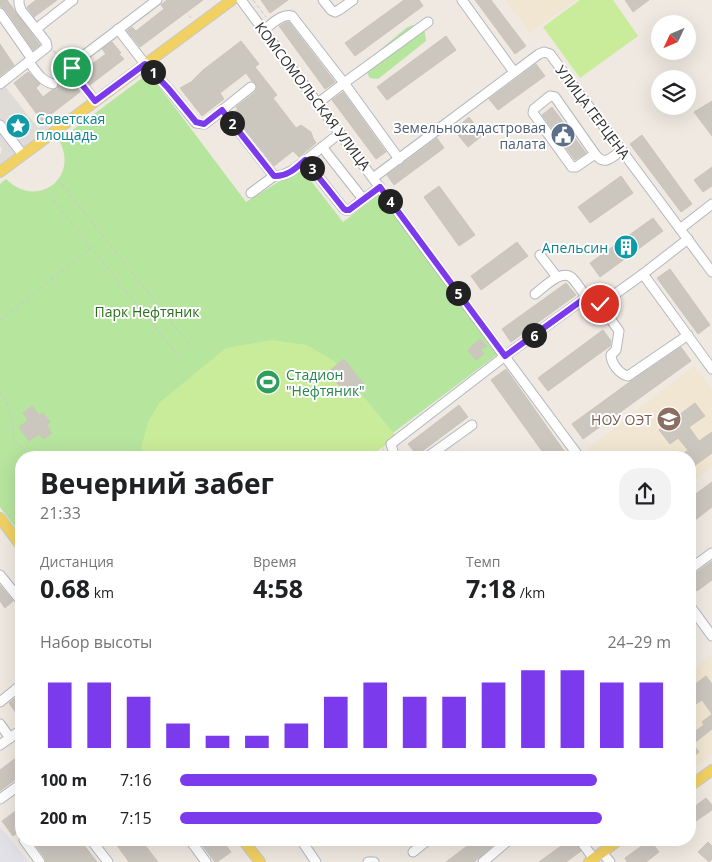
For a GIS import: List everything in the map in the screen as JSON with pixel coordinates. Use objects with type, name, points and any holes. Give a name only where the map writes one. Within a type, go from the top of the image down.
[{"type":"main road","points":[[0,172],[232,0]]},
{"type":"main road","points":[[0,518],[15,538]]},
{"type":"main road","points":[[696,782],[712,770]]},
{"type":"main road","points":[[595,858],[611,846]]},
{"type":"main road","points":[[251,857],[260,862]]},
{"type":"street","points":[[0,84],[47,47],[46,42],[20,8],[19,0]]},
{"type":"street","points":[[36,29],[74,0]]},
{"type":"street","points":[[95,101],[72,72],[72,66],[156,0]]},
{"type":"street","name":"КОМСОМОЛЬСКАЯ УЛИЦА","points":[[241,0],[267,27],[318,103],[575,451]]},
{"type":"street","points":[[323,0],[335,12],[353,0]]},
{"type":"street","points":[[462,0],[514,72]]},
{"type":"street","points":[[0,13],[42,78],[46,82],[53,84]]},
{"type":"street","points":[[267,27],[283,16],[288,14],[292,16],[344,82],[398,159]]},
{"type":"street","points":[[318,103],[428,22]]},
{"type":"street","points":[[118,29],[145,64],[196,122],[204,124],[250,87]]},
{"type":"street","name":"УЛИЦА ГЕРЦЕНА","points":[[373,178],[538,54],[544,52],[550,54],[712,272]]},
{"type":"street","points":[[596,154],[576,167],[572,167],[533,113],[534,109],[550,96],[555,97],[596,154],[598,158],[607,161],[622,150]]},
{"type":"street","points":[[222,110],[274,176]]},
{"type":"street","points":[[0,126],[23,155]]},
{"type":"street","points":[[251,193],[274,176],[284,175],[293,170],[340,133]]},
{"type":"street","points":[[322,147],[363,199]]},
{"type":"street","points":[[305,160],[346,210],[349,210],[380,187]]},
{"type":"street","points":[[680,229],[712,204]]},
{"type":"street","points":[[600,304],[688,239]]},
{"type":"street","points":[[540,255],[557,277]]},
{"type":"street","points":[[535,294],[557,277],[564,274],[570,276],[586,297]]},
{"type":"street","points":[[643,274],[712,369]]},
{"type":"street","points":[[393,451],[391,444],[505,356],[592,293],[619,331],[616,350],[611,355],[611,361],[623,375],[628,376],[688,335]]},
{"type":"street","points":[[436,451],[472,425]]},
{"type":"street","points":[[696,565],[712,553]]},
{"type":"street","points":[[0,575],[15,593]]},
{"type":"street","points":[[696,614],[712,636]]},
{"type":"street","points":[[0,702],[15,690]]},
{"type":"street","points":[[0,724],[10,738]]},
{"type":"street","points":[[0,745],[15,734]]},
{"type":"street","points":[[0,800],[15,789]]},
{"type":"street","points":[[28,846],[40,862]]},
{"type":"street","points":[[96,846],[108,862]]},
{"type":"street","points":[[194,846],[206,862]]},
{"type":"street","points":[[305,846],[316,862]]},
{"type":"street","points":[[413,852],[420,846]]},
{"type":"street","points":[[483,862],[502,846]]},
{"type":"street","points":[[585,846],[595,858],[610,862]]},
{"type":"street","points":[[368,862],[374,862]]},
{"type":"path","points":[[177,0],[193,21]]},
{"type":"path","points":[[253,0],[267,27]]},
{"type":"path","points":[[47,47],[72,66]]},
{"type":"path","points":[[58,179],[191,347]]},
{"type":"path","points":[[45,190],[178,356]]},
{"type":"path","points":[[0,320],[92,248]]},
{"type":"path","points":[[0,392],[6,400],[12,420],[14,441],[26,451]]},
{"type":"path","points":[[382,451],[391,444]]},
{"type":"shaded area","points":[[506,0],[576,0],[530,33]]},
{"type":"shaded area","name":"Советская площадь","points":[[0,80],[38,128],[47,124],[56,137],[4,176],[0,171],[2,149],[0,146]]},
{"type":"shaded area","name":"НОУ ОЭТ","points":[[694,366],[712,390],[712,466],[696,478],[696,451],[591,451],[589,448]]},
{"type":"shaded area","points":[[712,655],[712,755],[696,767],[696,667]]},
{"type":"shaded area","points":[[0,827],[29,862],[0,862]]},
{"type":"green space","points":[[580,0],[613,0],[638,36],[580,78],[543,27]]},
{"type":"green space","points":[[415,25],[422,27],[426,41],[378,79],[370,78],[367,69],[368,60],[406,28]]},
{"type":"green space","name":"Парк Нефтяник","points":[[149,73],[246,202],[301,168],[343,222],[380,194],[498,354],[369,451],[15,451],[15,527],[0,507],[0,184],[6,179],[18,188],[30,191],[42,190],[52,185],[60,177],[64,166],[64,154],[59,140]]},
{"type":"green space","name":"Стадион \"Нефтяник\"","points":[[272,340],[307,345],[334,361],[397,437],[377,451],[142,451],[148,422],[159,403],[226,348]]},
{"type":"building","points":[[0,0],[7,0],[40,45],[33,50],[5,9],[0,6]]},
{"type":"building","points":[[36,0],[57,0],[34,17],[27,7]]},
{"type":"building","points":[[167,0],[203,0],[140,47],[127,31],[132,27],[136,31],[164,9],[161,5]]},
{"type":"building","points":[[261,0],[288,0],[270,13]]},
{"type":"building","points":[[404,0],[419,0],[423,6],[355,56],[345,43]]},
{"type":"building","points":[[475,0],[491,0],[526,46],[515,54]]},
{"type":"building","points":[[625,0],[649,0],[633,12]]},
{"type":"building","points":[[289,22],[335,82],[325,89],[279,26]]},
{"type":"building","points":[[446,36],[456,50],[387,100],[377,87]]},
{"type":"building","points":[[241,41],[259,64],[255,67],[277,95],[273,98],[296,128],[301,125],[311,132],[316,143],[299,157],[293,151],[274,166],[239,122],[241,121],[234,112],[238,109],[236,107],[255,92],[257,88],[256,84],[246,73],[220,93],[224,99],[202,116],[180,88],[191,82],[203,70]]},
{"type":"building","points":[[112,42],[124,59],[90,85],[79,68],[86,63],[89,66],[106,54],[102,49]]},
{"type":"building","points":[[0,44],[14,65],[0,76]]},
{"type":"building","points":[[536,64],[545,76],[498,110],[489,99]]},
{"type":"building","points":[[28,72],[40,84],[36,88],[43,97],[52,90],[57,89],[59,82],[68,75],[80,92],[42,121],[14,83]]},
{"type":"building","points":[[343,92],[386,152],[376,159],[332,100]]},
{"type":"building","points":[[712,101],[712,136],[696,115],[696,111]]},
{"type":"building","name":"Земельнокадастровая палата","points":[[552,107],[586,153],[575,160],[542,115]]},
{"type":"building","points":[[469,117],[483,135],[468,147],[454,130]]},
{"type":"building","points":[[642,135],[692,204],[681,212],[630,144]]},
{"type":"building","points":[[437,138],[444,148],[394,185],[387,175]]},
{"type":"building","points":[[712,167],[712,186],[703,192],[694,180]]},
{"type":"building","points":[[621,176],[633,193],[590,223],[578,207]]},
{"type":"building","points":[[439,186],[475,235],[459,246],[424,197]]},
{"type":"building","name":"Апельсин","points":[[653,218],[663,231],[600,277],[590,263]]},
{"type":"building","points":[[517,242],[528,256],[481,290],[471,276]]},
{"type":"building","points":[[670,269],[710,325],[698,334],[657,278]]},
{"type":"building","points":[[566,283],[576,295],[511,342],[502,329]]},
{"type":"building","points":[[603,330],[611,341],[610,346],[548,391],[538,378]]},
{"type":"building","points":[[480,339],[487,346],[480,349],[484,354],[476,360],[468,350]]},
{"type":"building","points":[[681,347],[691,361],[583,439],[572,424]]},
{"type":"building","points":[[344,359],[366,387],[350,399],[328,372]]},
{"type":"building","points":[[506,369],[564,451],[542,451],[491,380]]},
{"type":"building","points":[[695,403],[705,416],[689,427],[699,441],[712,432],[712,453],[696,465],[696,451],[687,451],[688,450],[678,438],[670,444],[659,430]]},
{"type":"building","points":[[459,405],[468,417],[422,451],[414,451],[408,444]]},
{"type":"building","points":[[32,406],[39,416],[43,413],[50,422],[46,425],[52,433],[43,439],[39,434],[29,441],[19,427],[28,420],[23,413]]},
{"type":"building","points":[[712,482],[712,507],[696,519],[696,494]]},
{"type":"building","points":[[712,561],[712,580],[697,591],[696,573]]},
{"type":"building","points":[[0,585],[13,601],[5,608],[0,601]]},
{"type":"building","points":[[706,676],[712,684],[712,714],[702,700],[696,704],[696,684]]},
{"type":"building","points":[[15,698],[15,712],[9,703]]},
{"type":"building","points":[[712,714],[712,729],[696,742],[696,731],[704,725],[702,722]]},
{"type":"building","points":[[15,759],[15,780],[0,791],[0,770]]},
{"type":"building","points":[[706,798],[712,805],[712,810],[696,821],[696,806]]},
{"type":"building","points":[[15,811],[15,834],[13,836],[2,821]]},
{"type":"building","points":[[708,842],[712,846],[712,859],[709,862],[698,852]]},
{"type":"building","points":[[36,846],[85,846],[97,862],[46,862]]},
{"type":"building","points":[[117,846],[146,846],[158,862],[129,862]]},
{"type":"building","points":[[203,846],[226,846],[231,852],[215,862]]},
{"type":"building","points":[[467,846],[492,846],[474,862],[446,862]]},
{"type":"building","points":[[561,846],[578,846],[581,851],[566,862],[539,862]]},
{"type":"building","points":[[642,846],[654,846],[659,852],[646,862],[627,862],[625,858]]},
{"type":"place","name":"Советская площадь","points":[[18,126]]},
{"type":"place","name":"Земельнокадастровая палата","points":[[563,135]]},
{"type":"place","name":"Апельсин","points":[[626,247]]},
{"type":"place","name":"Стадион \"Нефтяник\"","points":[[268,382]]},
{"type":"place","name":"НОУ ОЭТ","points":[[669,419]]},
{"type":"route","points":[[72,68],[72,72],[95,101],[145,64],[196,122],[204,124],[222,110],[274,176],[284,175],[305,160],[346,210],[349,210],[380,187],[505,356],[592,293],[600,304]]}]
